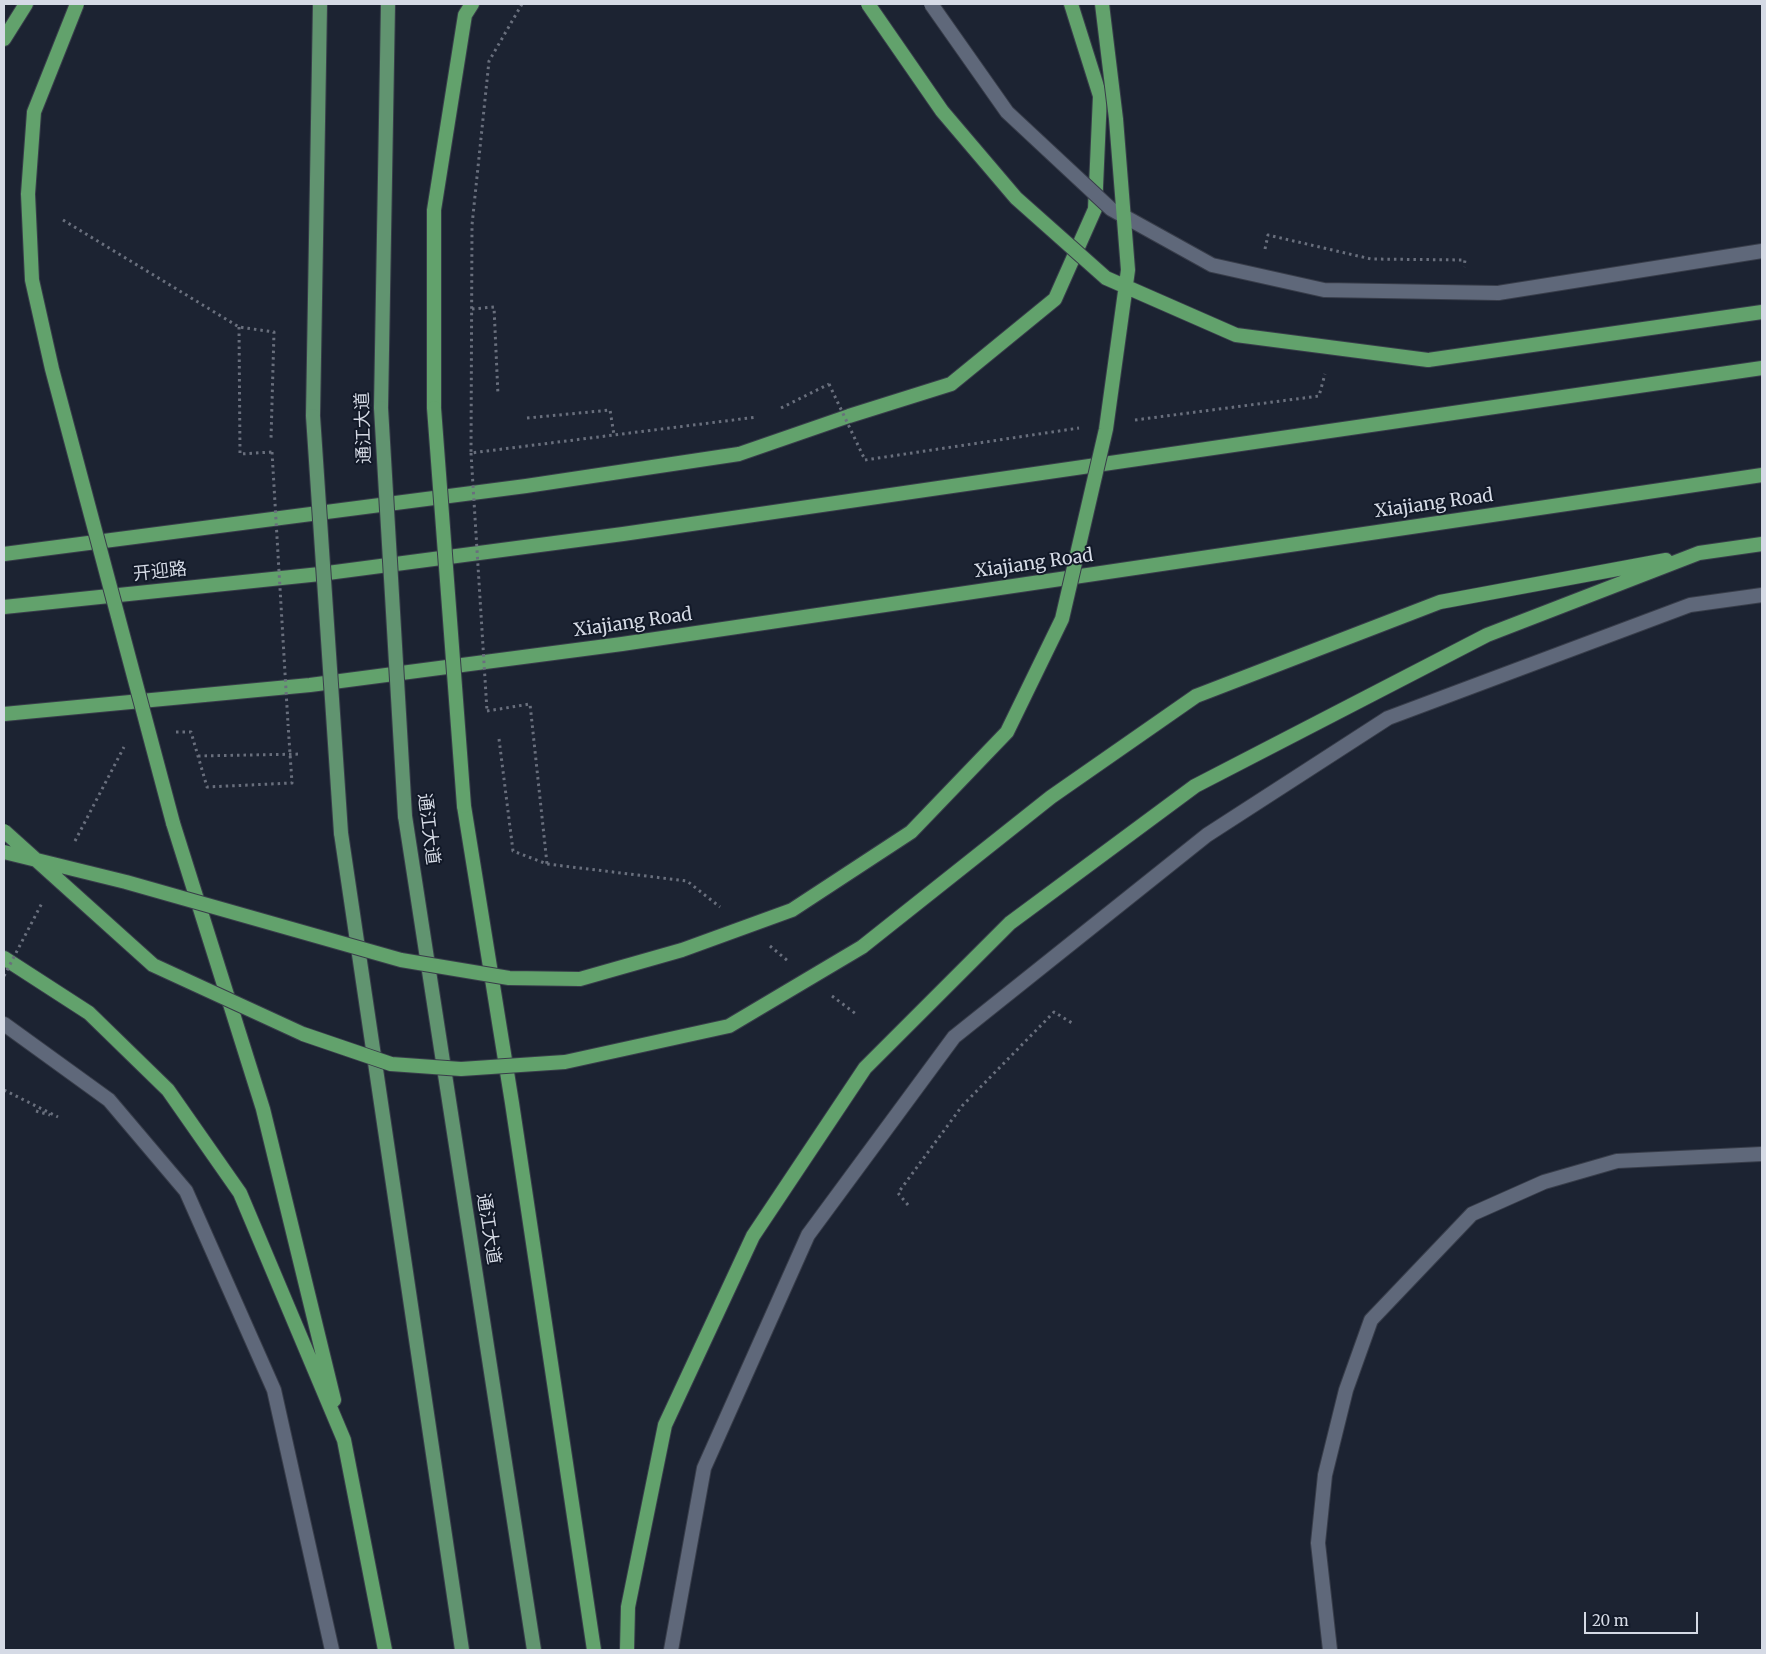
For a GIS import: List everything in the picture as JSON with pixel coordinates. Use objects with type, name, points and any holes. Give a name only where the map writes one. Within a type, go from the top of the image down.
[{"type":"highway","points":[[4,40],[26,4]]},
{"type":"highway","points":[[77,4],[34,112],[28,194],[32,280],[52,369],[173,823],[263,1109],[344,1440],[385,1650]]},
{"type":"highway","points":[[472,4],[465,15],[434,210],[434,408],[464,806],[512,1103],[594,1650]]},
{"type":"highway","points":[[868,4],[942,111],[1016,198],[1106,278],[1236,335],[1428,360],[1762,312]]},
{"type":"highway","points":[[4,554],[526,486],[740,454],[849,416],[951,384],[1056,299],[1095,209],[1100,96],[1071,4]]},
{"type":"highway","points":[[4,852],[126,882],[401,960],[509,978],[580,979],[682,950],[792,910],[911,832],[1007,732],[1012,724],[1062,619],[1106,429],[1128,270],[1116,119],[1102,4]]},
{"type":"highway","name":"开迎路","points":[[4,607],[320,574],[633,532],[1762,368]]},
{"type":"highway","name":"Xiajiang Road","points":[[4,714],[310,685],[622,644],[1762,475]]},
{"type":"highway","points":[[4,831],[153,965],[303,1034],[391,1064],[461,1069],[564,1062],[729,1026],[862,947],[1051,797],[1196,696],[1440,602],[1699,553],[1762,544]]},
{"type":"highway","points":[[627,1650],[628,1607],[665,1425],[753,1236],[866,1068],[1010,923],[1195,786],[1487,635],[1699,553]]},
{"type":"highway","points":[[4,958],[89,1013],[168,1090],[240,1193],[344,1440]]},
{"type":"main road","points":[[320,4],[314,416],[341,833],[462,1650]]},
{"type":"main road","name":"通江大道","points":[[388,4],[381,408],[405,816],[534,1650]]},
{"type":"main road","points":[[931,4],[1007,112],[1111,208],[1212,265],[1324,290],[1498,293],[1762,251]]},
{"type":"main road","points":[[671,1650],[704,1468],[808,1235],[954,1037],[1207,835],[1388,718],[1690,605],[1762,595]]},
{"type":"main road","points":[[4,1024],[110,1100],[186,1191],[274,1390],[332,1650]]},
{"type":"main road","points":[[1330,1650],[1318,1543],[1326,1475],[1346,1390],[1371,1320],[1472,1214],[1544,1182],[1617,1161],[1762,1154]]},
{"type":"path","points":[[522,4],[489,61],[472,225],[471,453],[487,711],[530,704],[547,864]]},
{"type":"path","points":[[63,220],[239,327],[274,332],[271,439]]},
{"type":"path","points":[[1265,250],[1268,235],[1372,259],[1465,260]]},
{"type":"path","points":[[472,309],[494,307],[498,395]]},
{"type":"path","points":[[239,327],[240,454],[272,452],[288,724]]},
{"type":"path","points":[[774,412],[829,384],[865,460]]},
{"type":"path","points":[[527,418],[610,410],[614,436]]},
{"type":"path","points":[[471,453],[766,416]]},
{"type":"path","points":[[499,739],[513,851],[547,864],[687,881],[725,911]]},
{"type":"path","points":[[198,756],[302,754]]},
{"type":"path","points":[[4,976],[44,900]]},
{"type":"path","points":[[764,941],[794,966]]},
{"type":"path","points":[[825,990],[856,1014]]},
{"type":"path","points":[[908,1205],[898,1193],[962,1106],[1054,1012],[1072,1023]]},
{"type":"path","points":[[4,1090],[58,1117],[36,1111]]}]
